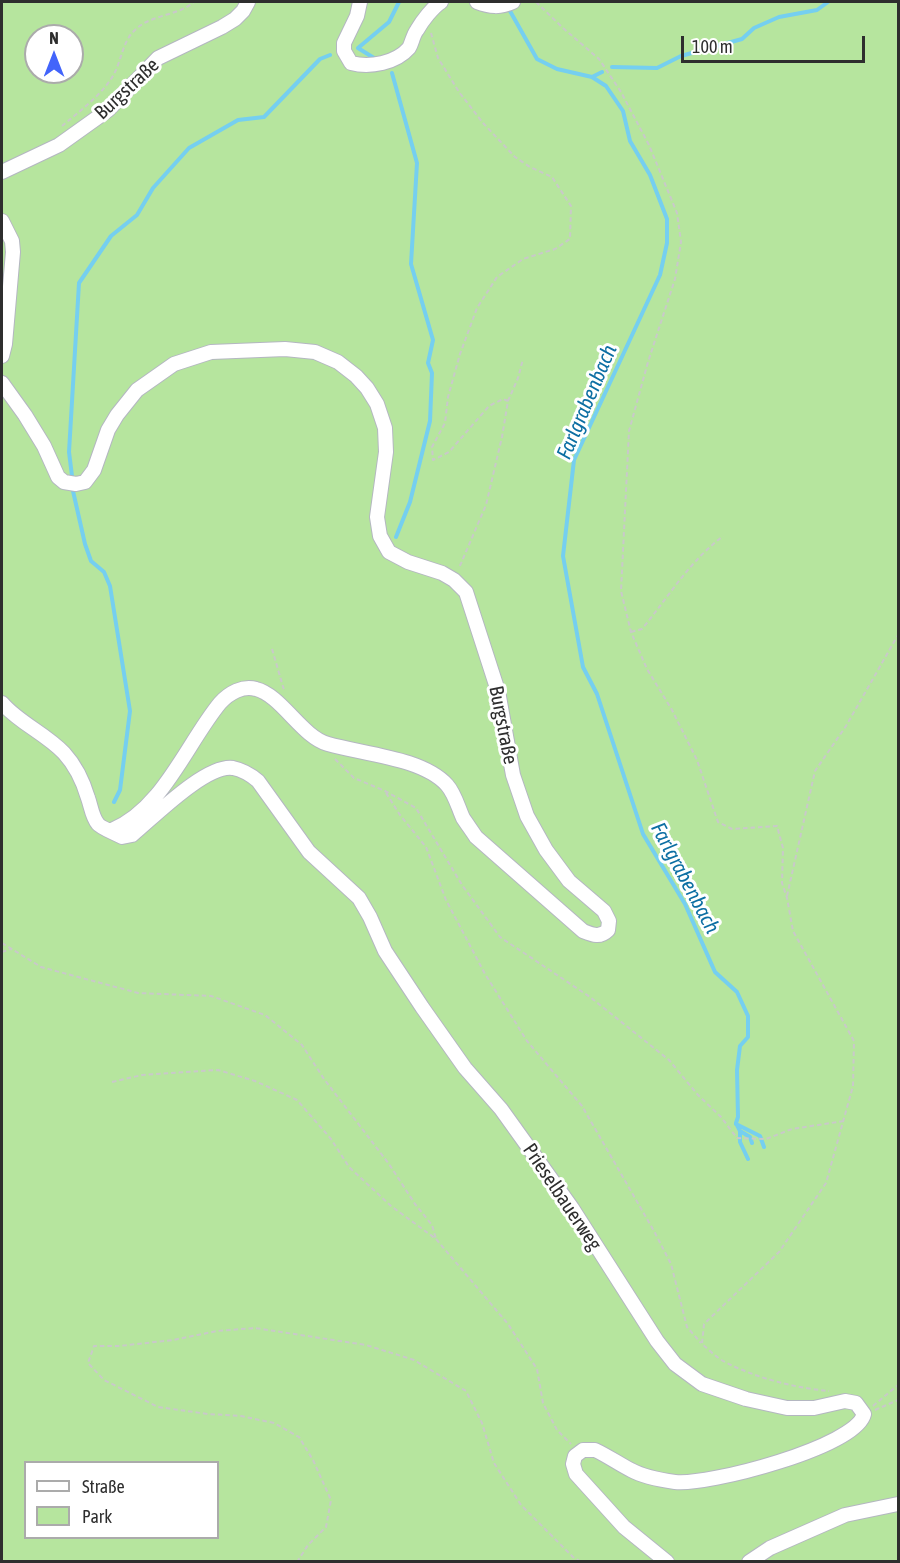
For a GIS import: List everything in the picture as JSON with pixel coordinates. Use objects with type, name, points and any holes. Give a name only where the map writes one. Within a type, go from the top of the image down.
[{"type":"street","name":"Burgstraße","points":[[2,172],[59,145],[108,111],[158,58],[235,19],[248,2]]},
{"type":"street","points":[[360,2],[357,16],[344,43],[344,51],[351,63],[360,65],[374,65],[391,60],[409,47],[417,30],[441,2]]},
{"type":"street","points":[[477,2],[490,7],[513,2]]},
{"type":"street","points":[[2,221],[12,241],[13,252],[2,356]]},
{"type":"street","points":[[2,383],[26,415],[58,477],[64,482],[76,484],[85,482],[94,470],[108,430],[137,390],[174,364],[211,352],[285,349],[315,352],[338,362],[367,388],[377,404],[385,428],[386,452],[377,517],[380,536],[389,552],[454,580]]},
{"type":"street","name":"Burgstraße","points":[[112,830],[127,824],[150,801],[174,772],[221,702],[233,692],[244,688],[256,688],[266,693],[307,731],[324,743],[408,762],[431,772],[447,786],[476,837],[583,931],[595,936],[603,935],[608,930],[609,921],[604,911],[569,881],[546,850],[527,816],[513,775],[498,691],[466,592],[454,580]]},
{"type":"street","points":[[2,703],[9,711],[45,735],[64,753],[78,771],[88,796],[91,812],[98,824],[112,830]]},
{"type":"street","name":"Prieselbauerweg","points":[[112,830],[122,837],[132,835],[189,787],[217,770],[232,768],[248,773],[258,781],[309,852],[359,898],[385,951],[422,1007],[465,1068],[501,1109],[572,1208],[657,1341],[675,1364],[702,1384],[746,1399],[787,1408],[814,1408],[845,1401],[856,1403],[864,1414]]},
{"type":"street","points":[[667,1562],[624,1527],[580,1480],[573,1464],[579,1452],[588,1449],[595,1450],[633,1471],[678,1482],[694,1482],[751,1470],[806,1453],[832,1442],[859,1425],[864,1414]]},
{"type":"street","points":[[749,1562],[770,1548],[845,1515],[898,1504]]},
{"type":"path","points":[[60,128],[93,99],[114,75],[132,32],[151,19],[178,12],[194,2]]},
{"type":"path","points":[[536,2],[598,59],[621,93],[649,145],[677,213],[681,242],[675,279],[648,362],[629,431],[621,591],[631,632],[647,669],[672,710],[697,760],[717,822],[732,829],[777,826],[783,848],[782,883],[793,931],[854,1041],[854,1086],[826,1184],[779,1252],[704,1324],[702,1344]]},
{"type":"path","points":[[426,19],[438,58],[477,116],[515,157],[552,177],[571,206],[570,239],[555,249],[523,259],[497,278],[477,308],[460,354],[448,397],[445,423],[432,447],[434,460],[449,452],[489,406],[503,399],[508,401]]},
{"type":"path","points":[[454,580],[486,505],[508,401],[524,359]]},
{"type":"path","points":[[631,632],[642,629],[687,569],[723,536]]},
{"type":"path","points":[[787,898],[815,771],[846,726],[898,635]]},
{"type":"path","points":[[272,650],[286,695]]},
{"type":"path","points":[[354,778],[385,791],[416,808],[462,885],[500,936],[590,998],[669,1060],[698,1095],[721,1117],[736,1138],[766,1139],[792,1129],[844,1121]]},
{"type":"path","points":[[385,791],[400,815],[426,847],[446,900],[484,974],[527,1041],[582,1106],[654,1231],[671,1264],[687,1327],[723,1362],[768,1379],[814,1390],[834,1391]]},
{"type":"path","points":[[2,943],[41,967],[138,993],[212,996],[264,1016],[302,1045],[432,1225],[436,1239]]},
{"type":"path","points":[[2,952],[11,949]]},
{"type":"path","points":[[112,1082],[142,1075],[218,1070],[255,1081],[297,1100],[331,1139],[350,1167],[391,1206],[436,1239],[508,1324],[537,1369],[543,1403],[557,1430],[579,1452]]},
{"type":"path","points":[[297,1562],[308,1545],[326,1527],[331,1500],[313,1460],[299,1437],[274,1423],[241,1416],[158,1407],[104,1380],[88,1362],[94,1346],[141,1344],[218,1331],[255,1328],[366,1344],[414,1360],[466,1391],[482,1423],[494,1463],[521,1505],[573,1557],[581,1562]]},
{"type":"path","points":[[864,1414],[898,1385]]},
{"type":"path","points":[[864,1414],[898,1400]]},
{"type":"green space","points":[[2,2],[898,2],[898,1561],[2,1561],[2,710],[34,732],[74,773],[92,822],[123,839],[233,763],[129,830],[105,823],[97,814],[64,745],[39,724],[8,703],[2,696]]},
{"type":"waterway","points":[[374,58],[358,48],[389,22],[399,2]]},
{"type":"waterway","points":[[612,67],[657,68],[681,56],[742,39],[754,28],[779,17],[817,10],[828,2]]},
{"type":"waterway","name":"Farlgrabenbach","points":[[510,11],[537,59],[557,69],[592,77],[606,86],[623,111],[630,141],[650,175],[667,219],[667,243],[660,275],[574,460],[563,556],[583,667],[597,694],[643,834],[685,904],[715,972],[737,992],[748,1016],[748,1037],[740,1046],[737,1070],[738,1117],[736,1123],[740,1131],[740,1142],[748,1159]]},
{"type":"waterway","points":[[72,476],[69,452],[79,283],[111,236],[137,215],[153,188],[189,148],[238,120],[264,117],[320,59],[330,55]]},
{"type":"waterway","points":[[592,77],[602,72]]},
{"type":"waterway","points":[[392,73],[417,163],[411,264],[433,340],[428,363],[432,373],[430,421],[410,502],[396,537]]},
{"type":"waterway","points":[[73,491],[91,561],[104,572],[110,586],[130,711],[120,790],[114,802]]},
{"type":"waterway","points":[[736,1124],[760,1136],[764,1147]]},
{"type":"waterway","points":[[740,1131],[750,1137],[752,1143]]}]
